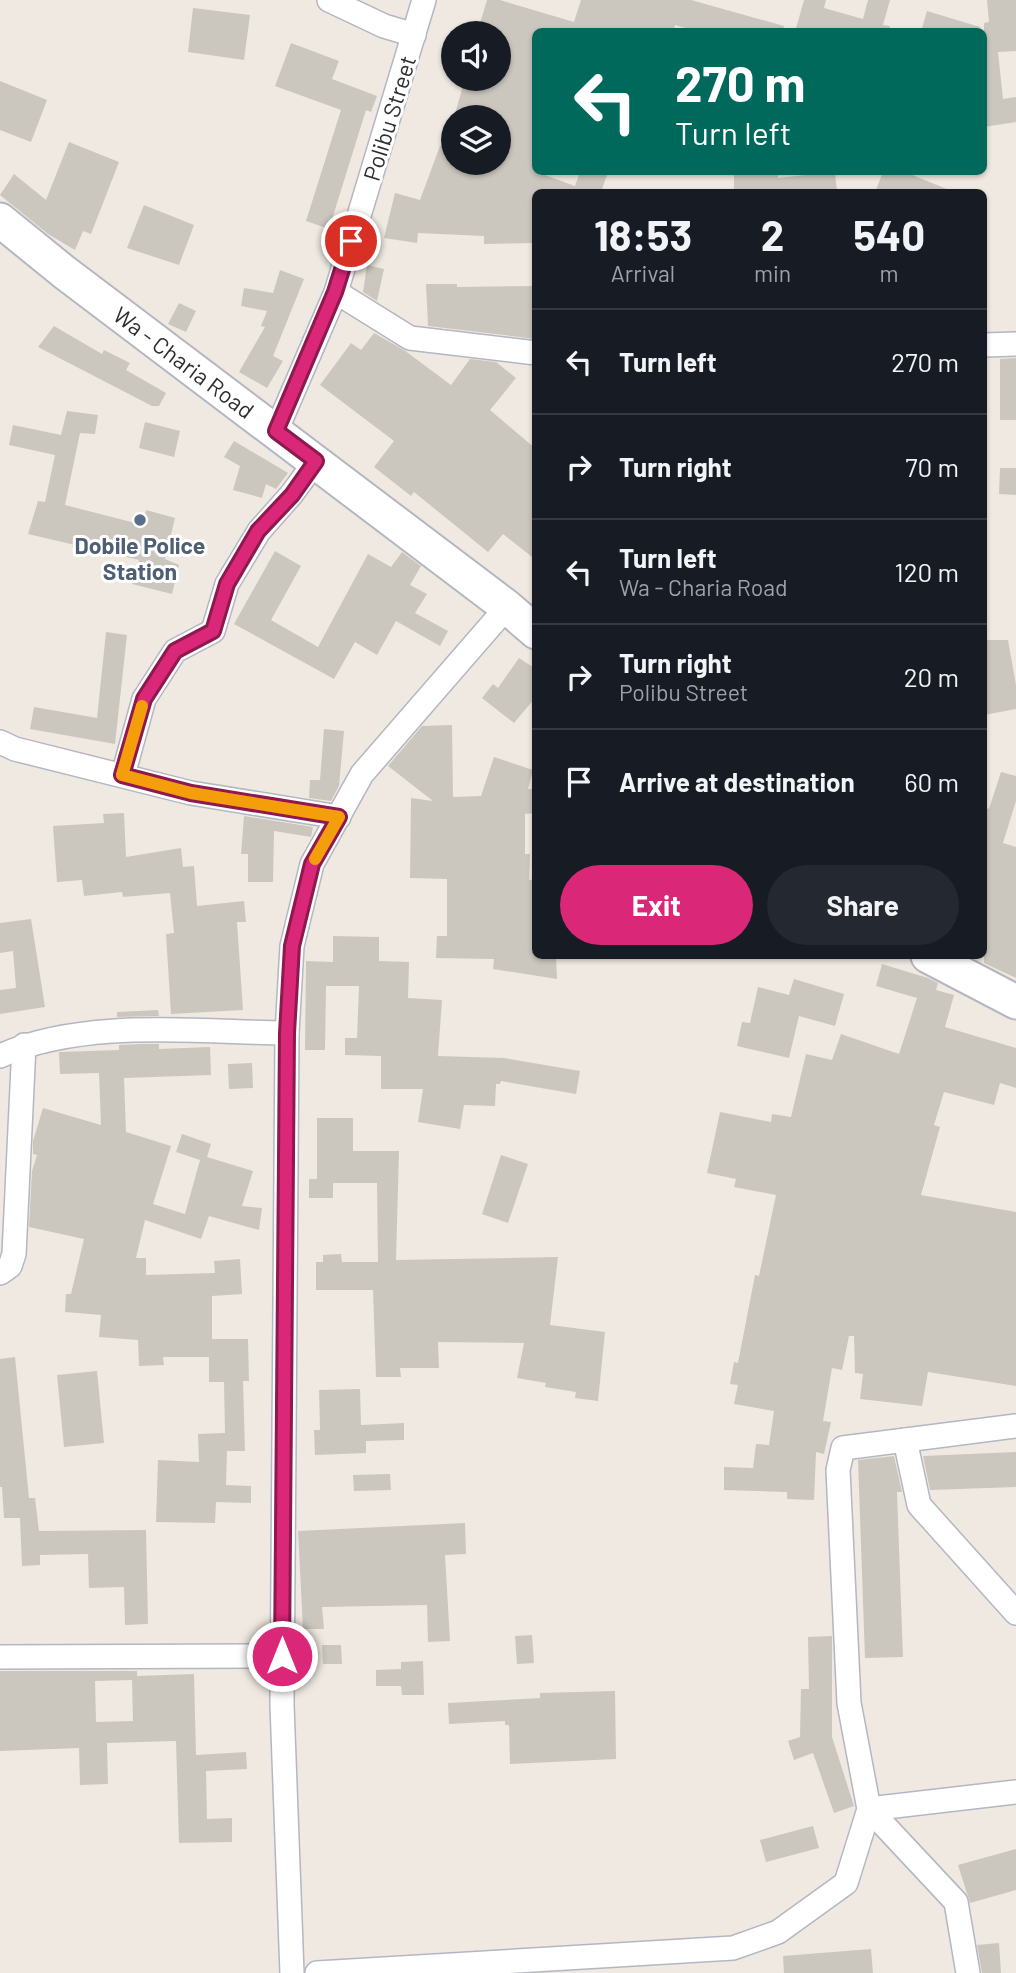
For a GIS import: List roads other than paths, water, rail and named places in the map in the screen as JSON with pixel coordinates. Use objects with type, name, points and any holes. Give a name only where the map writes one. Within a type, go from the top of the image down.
[{"type":"street","points":[[328,0],[384,26],[414,35]]},
{"type":"street","name":"Polibu Street","points":[[276,431],[335,292],[424,0]]},
{"type":"street","name":"Wa - Charia Road","points":[[0,220],[64,272],[316,461],[532,629]]},
{"type":"street","points":[[335,292],[410,338],[532,353]]},
{"type":"street","points":[[987,345],[1016,344]]},
{"type":"street","points":[[122,775],[144,699],[175,651],[213,631],[227,584],[258,531],[292,495],[316,461]]},
{"type":"street","points":[[292,1973],[282,1656],[287,1033],[295,934],[312,864],[362,774],[507,607]]},
{"type":"street","points":[[0,741],[15,749],[191,793],[339,817]]},
{"type":"street","points":[[934,959],[1016,1002]]},
{"type":"street","points":[[0,1056],[24,1045],[92,1033],[287,1033]]},
{"type":"street","points":[[0,1273],[10,1266],[14,1254],[24,1045]]},
{"type":"street","points":[[317,1973],[733,1948],[778,1932],[846,1883],[869,1809],[849,1703],[838,1470],[843,1448],[1016,1426]]},
{"type":"street","points":[[905,1440],[919,1505],[1016,1613]]},
{"type":"street","points":[[0,1657],[282,1656]]},
{"type":"street","points":[[869,1809],[1016,1792]]},
{"type":"street","points":[[869,1809],[956,1902],[968,1973]]},
{"type":"place","name":"Dobile Police Station","points":[[140,520]]}]
